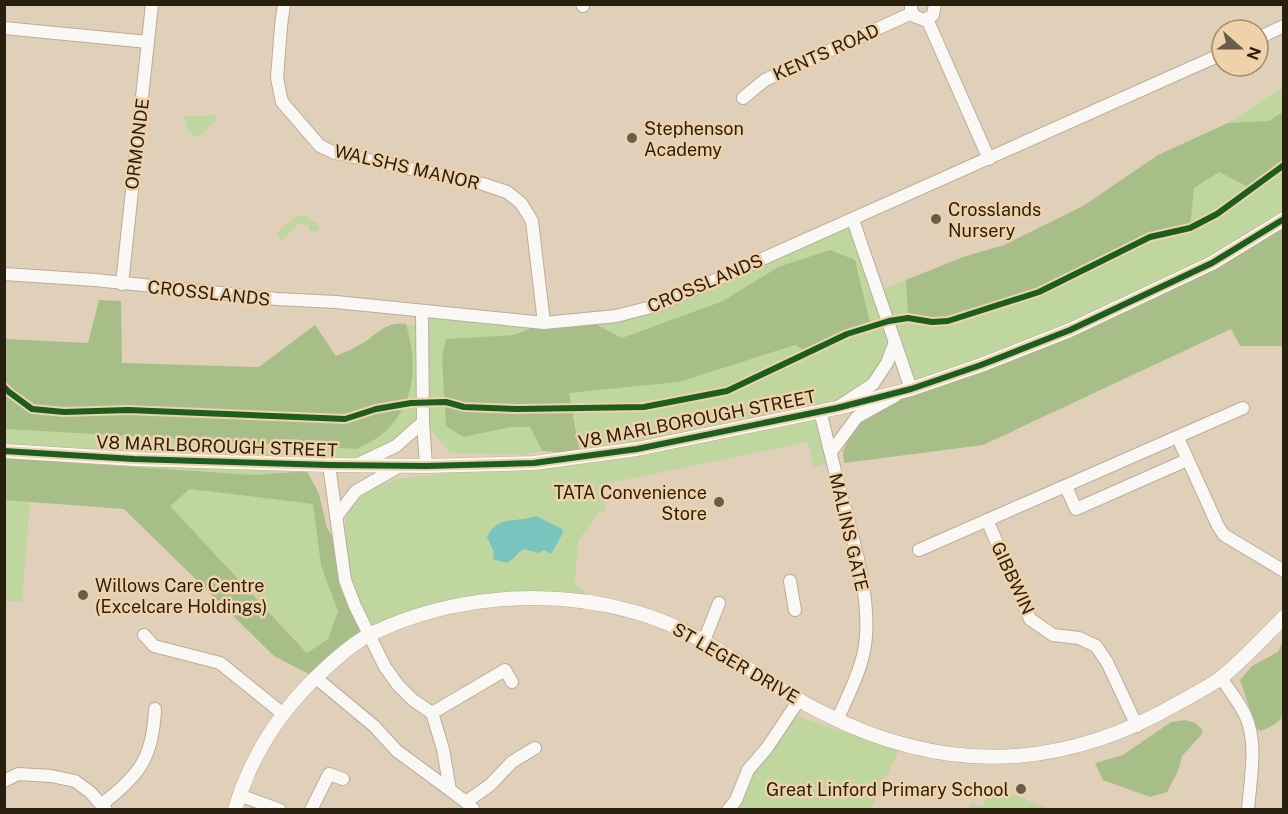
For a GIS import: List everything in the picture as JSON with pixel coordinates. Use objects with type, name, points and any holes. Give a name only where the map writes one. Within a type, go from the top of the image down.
[{"type":"street","name":"ORMONDE","points":[[122,284],[152,4]]},
{"type":"street","name":"WALSHS MANOR","points":[[284,4],[280,26],[277,78],[282,102],[320,146],[334,153],[483,184],[507,192],[521,202],[532,221],[544,323]]},
{"type":"street","points":[[912,9],[917,19],[927,19],[934,12],[935,4]]},
{"type":"street","name":"KENTS ROAD","points":[[743,98],[765,80],[912,9]]},
{"type":"street","points":[[927,19],[989,159]]},
{"type":"street","points":[[1270,32],[1284,26]]},
{"type":"street","points":[[4,28],[148,42]]},
{"type":"street","name":"CROSSLANDS","points":[[4,274],[544,323],[616,316],[659,305],[1210,59]]},
{"type":"street","name":"V8 MARLBOROUGH STREET","points":[[4,450],[134,459],[426,466],[534,463],[636,449],[837,408],[909,389],[981,364],[1070,330],[1212,263],[1284,219]]},
{"type":"street","points":[[831,452],[857,417],[909,389],[853,220]]},
{"type":"street","points":[[422,311],[423,422],[426,466]]},
{"type":"street","points":[[837,408],[873,384],[887,363],[895,342]]},
{"type":"street","name":"GIBBWIN","points":[[919,550],[1243,408]]},
{"type":"street","name":"MALINS GATE","points":[[820,411],[857,553],[864,594],[866,630],[864,650],[858,671],[837,720]]},
{"type":"street","points":[[355,465],[396,446],[423,422]]},
{"type":"street","points":[[1178,438],[1224,536],[1284,572]]},
{"type":"street","points":[[1066,487],[1076,509],[1187,460]]},
{"type":"street","points":[[329,465],[345,580],[385,667],[413,700],[432,713],[443,749],[450,790]]},
{"type":"street","points":[[336,517],[356,490],[400,466]]},
{"type":"street","name":"GIBBWIN","points":[[987,520],[1030,619],[1053,635],[1079,638],[1096,646],[1107,662],[1137,726]]},
{"type":"street","points":[[790,581],[795,610]]},
{"type":"street","name":"ST LEGER DRIVE","points":[[235,810],[239,795],[260,750],[282,713],[296,695],[341,654],[369,635],[401,622],[448,608],[499,599],[538,598],[583,601],[635,612],[674,625],[705,641],[799,700],[877,737],[932,752],[993,758],[1028,757],[1083,744],[1137,726],[1221,678],[1284,617]]},
{"type":"street","points":[[705,641],[719,603]]},
{"type":"street","points":[[144,635],[154,646],[220,663],[282,713]]},
{"type":"street","points":[[432,713],[505,670],[512,682]]},
{"type":"street","points":[[315,677],[374,726],[397,751],[470,806],[512,762],[536,748]]},
{"type":"street","points":[[1221,678],[1246,717],[1251,735],[1248,810]]},
{"type":"street","points":[[728,810],[736,800],[748,770],[799,700]]},
{"type":"street","points":[[4,781],[18,774],[51,776],[75,781],[90,792],[104,807],[137,773],[146,757],[154,735],[155,709]]},
{"type":"street","points":[[311,810],[329,774],[343,779]]},
{"type":"street","points":[[239,795],[280,810]]},
{"type":"green space","points":[[1283,87],[1282,113],[1269,121],[1228,123]]},
{"type":"green space","points":[[1283,112],[1283,165],[1252,189],[1219,172],[1194,188],[1190,228],[1150,237],[1039,292],[948,321],[932,322],[908,318],[906,280],[963,257],[1004,245],[1083,206],[1158,155],[1228,123],[1269,121]]},
{"type":"green space","points":[[214,114],[217,119],[199,136],[194,136],[188,131],[184,116]]},
{"type":"green space","points":[[1283,165],[1283,219],[1070,330],[911,389],[895,343],[873,384],[820,412],[832,461],[814,467],[808,442],[605,484],[605,515],[600,509],[578,541],[575,585],[584,592],[583,601],[499,599],[369,635],[339,547],[352,503],[375,487],[398,479],[534,463],[582,454],[569,393],[679,382],[795,345],[809,353],[847,334],[870,327],[778,267],[723,301],[622,338],[588,320],[616,316],[853,220],[879,291],[906,280],[908,318],[932,322],[960,318],[1039,292],[1150,237],[1189,229],[1194,188],[1218,172],[1252,189]]},
{"type":"green space","points":[[296,216],[309,217],[312,222],[317,222],[319,230],[311,232],[308,226],[300,223],[281,240],[276,234]]},
{"type":"green space","points":[[1283,219],[1283,346],[1240,346],[1231,329],[983,445],[844,463],[843,451],[860,422],[907,390],[1070,330]]},
{"type":"green space","points":[[830,250],[855,260],[871,327],[847,334],[809,353],[795,345],[679,382],[569,393],[582,454],[542,451],[530,427],[511,427],[463,437],[446,426],[442,357],[446,339],[514,335],[544,323],[588,320],[622,338],[723,301],[778,267]]},
{"type":"green space","points":[[99,300],[121,301],[122,363],[259,367],[315,325],[336,356],[360,345],[388,326],[406,324],[413,369],[407,398],[393,424],[378,437],[357,449],[5,429],[5,339],[88,343]]},
{"type":"green space","points":[[422,311],[544,323],[514,335],[447,339],[511,427],[530,427],[542,451],[524,455],[451,453],[423,422],[355,465],[254,475],[5,458],[4,429],[357,449],[411,343],[406,324],[422,327]]},
{"type":"green space","points":[[4,458],[254,475],[307,471],[319,494],[327,528],[339,547],[369,635],[315,677],[274,656],[124,509],[5,500]],"holes":[[[190,489],[313,504],[321,566],[338,611],[328,639],[307,653],[170,506]]]},
{"type":"green space","points":[[190,489],[313,504],[321,566],[338,611],[328,639],[308,653],[169,505]]},
{"type":"green space","points":[[4,500],[30,500],[22,602],[5,601]]},
{"type":"green space","points":[[1283,641],[1284,700],[1281,719],[1261,731],[1256,728],[1240,680],[1252,666],[1278,652]]},
{"type":"green space","points":[[790,714],[899,750],[871,809],[725,810]]},
{"type":"green space","points":[[1185,720],[1195,723],[1202,729],[1202,734],[1182,756],[1178,771],[1167,792],[1150,797],[1103,780],[1095,763],[1123,755],[1171,722]]},
{"type":"green space","points":[[991,787],[1051,809],[968,809],[971,803],[983,807]]},
{"type":"water","points":[[536,516],[562,529],[563,533],[551,554],[544,550],[539,553],[524,549],[507,563],[493,559],[494,552],[487,537],[496,525]]},
{"type":"cycle path","points":[[4,387],[32,409],[64,412],[128,410],[345,419],[376,409],[411,403],[446,402],[464,407],[518,409],[644,407],[727,391],[847,334],[889,321],[908,318],[932,322],[948,321],[1039,292],[1150,237],[1190,228],[1217,214],[1284,165]]},
{"type":"cycle path","points":[[4,451],[134,459],[426,466],[534,463],[637,449],[837,408],[911,389],[981,365],[1070,330],[1212,263],[1284,219]]},
{"type":"place","name":"Stephenson Academy","points":[[632,138]]},
{"type":"place","name":"Crosslands Nursery","points":[[936,219]]},
{"type":"place","name":"TATA Convenience Store","points":[[719,502]]},
{"type":"place","name":"Willows Care Centre (Excelcare Holdings)","points":[[83,595]]},
{"type":"place","name":"Great Linford Primary School","points":[[1021,789]]}]
